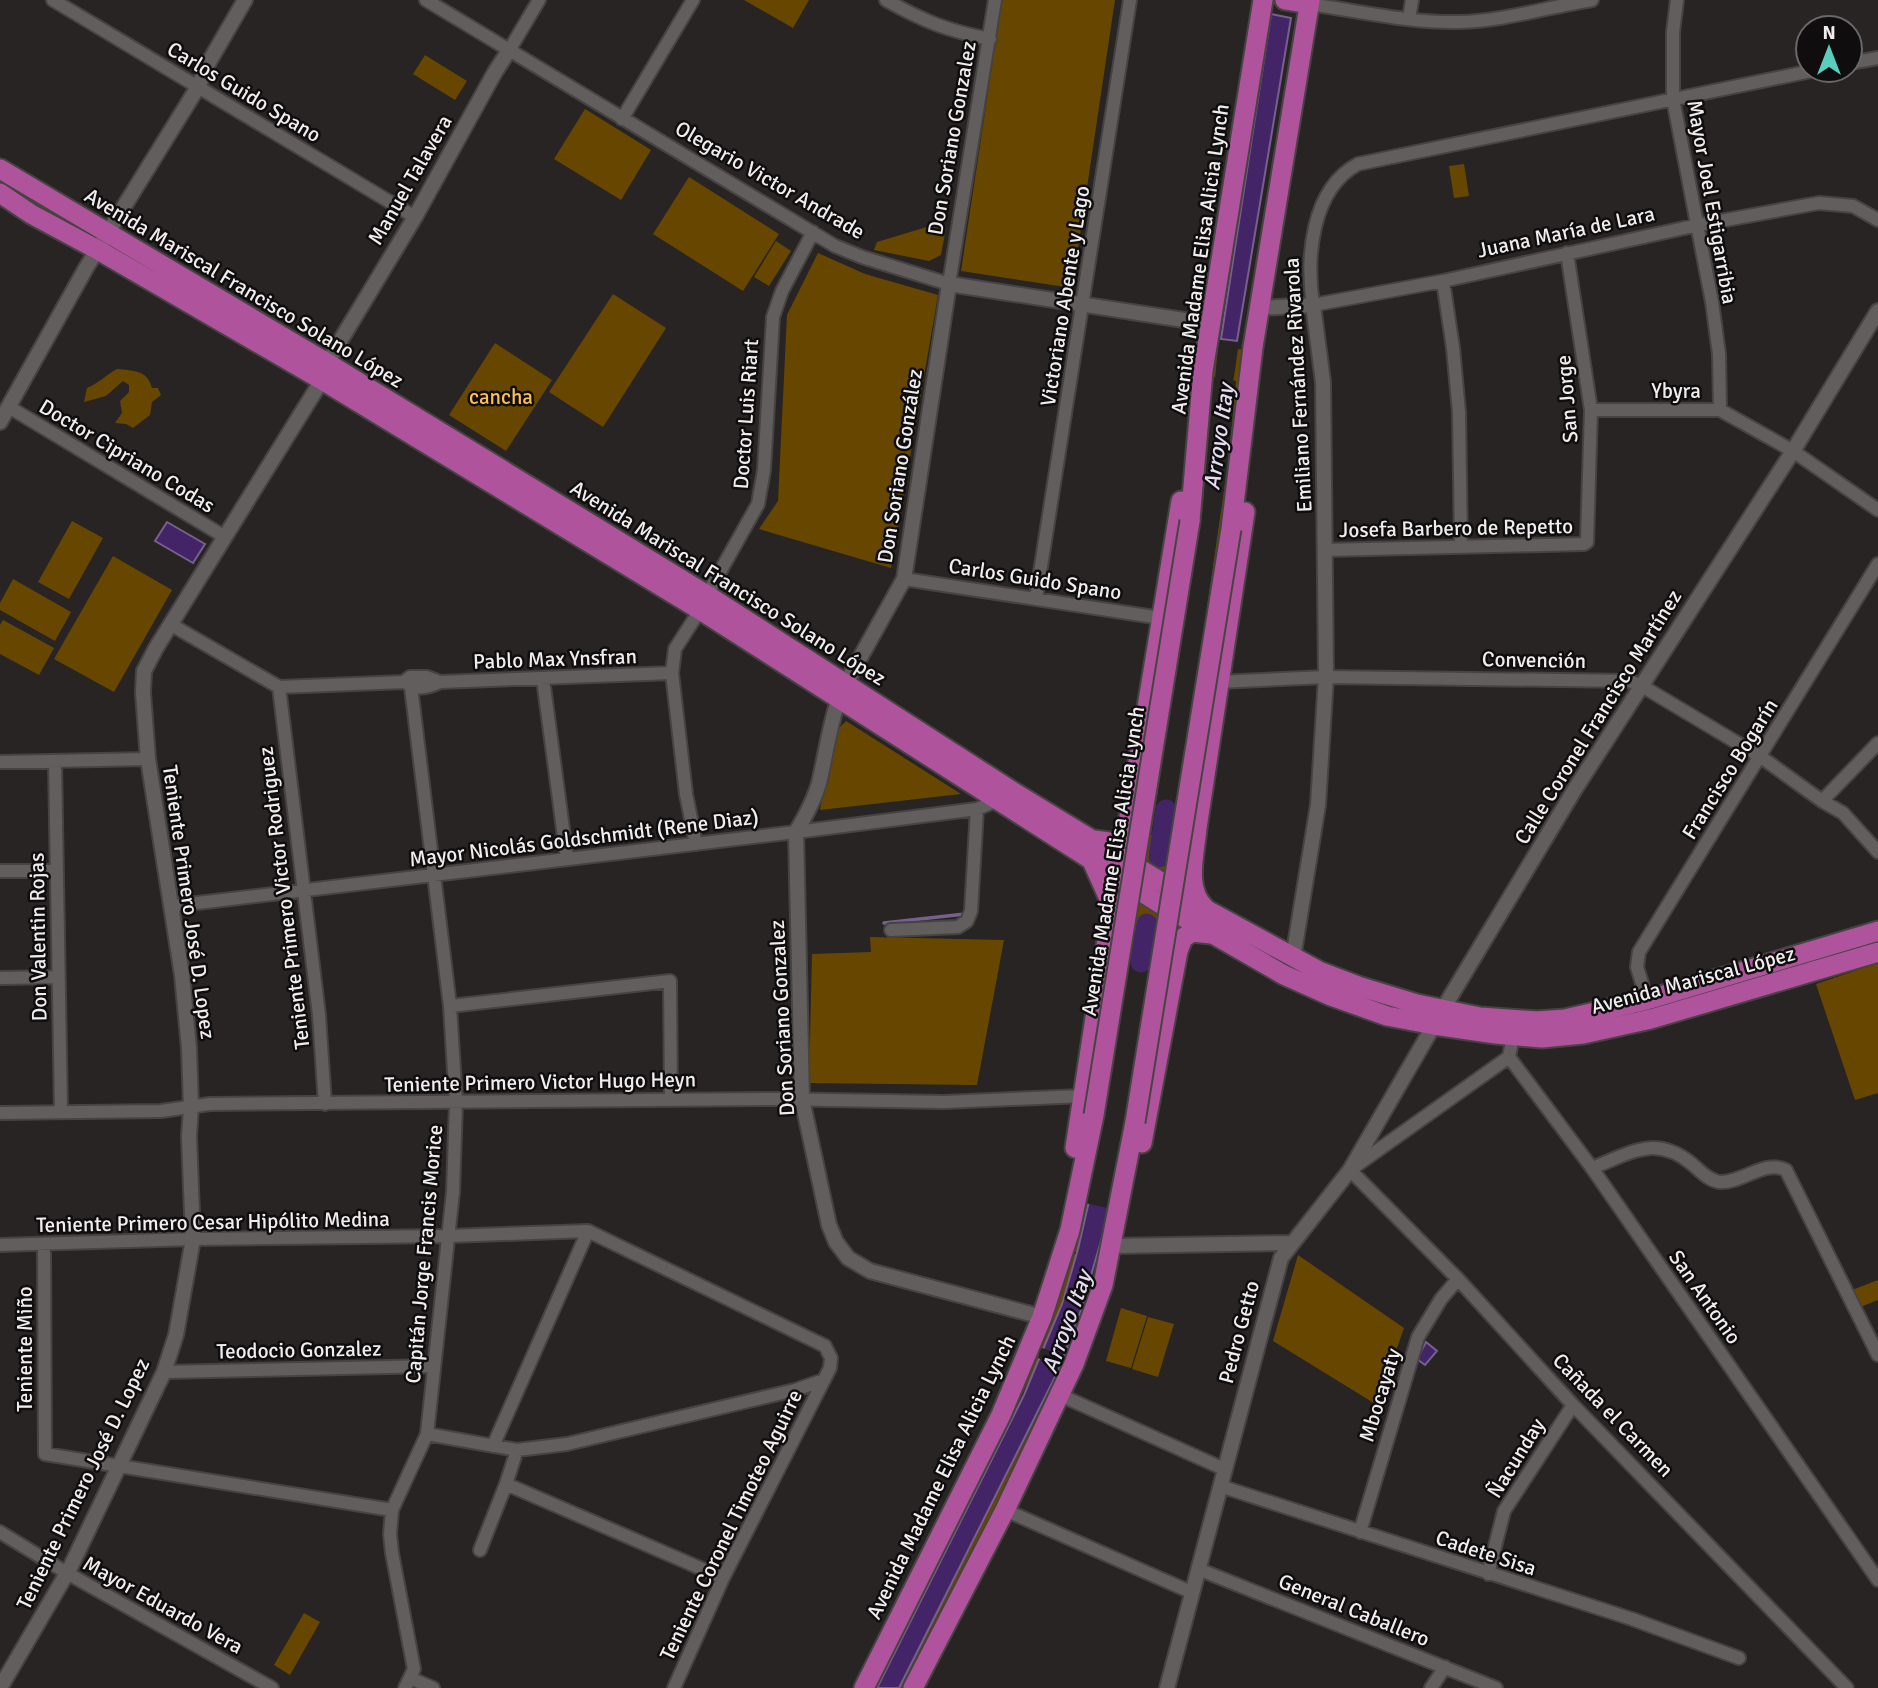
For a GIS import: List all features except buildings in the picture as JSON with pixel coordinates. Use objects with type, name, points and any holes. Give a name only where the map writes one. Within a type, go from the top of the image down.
[{"type":"highway","name":"Avenida Madame Elisa Alicia Lynch","points":[[864,1688],[1001,1415],[1042,1317],[1059,1268],[1077,1195],[1094,1115],[1190,521],[1203,371],[1263,0]]},
{"type":"highway","points":[[913,1688],[1005,1510],[1060,1395],[1094,1313],[1112,1246],[1135,1122],[1231,528],[1300,1]]},
{"type":"highway","name":"Avenida Mariscal Francisco Solano López","points":[[0,169],[102,243],[324,372],[1209,911],[1293,958],[1358,986],[1404,1000],[1439,1017]]},
{"type":"highway","name":"Avenida Mariscal Francisco Solano López","points":[[0,193],[31,214],[102,243]]},
{"type":"highway","points":[[1093,840],[1116,843],[1127,829],[1203,371]]},
{"type":"highway","points":[[1209,911],[1197,901],[1193,881],[1203,783],[1246,508],[1248,470],[1244,430]]},
{"type":"highway","name":"Avenida Mariscal Francisco Solano López","points":[[843,690],[998,800],[1092,862],[1284,975],[1318,991],[1387,1016],[1439,1017]]},
{"type":"highway","points":[[1077,1195],[1073,1178],[1082,1097],[1111,914],[1111,903],[1092,862]]},
{"type":"highway","name":"Avenida Mariscal López","points":[[1439,1017],[1537,1021],[1565,1019],[1647,1000],[1878,931]]},
{"type":"highway","points":[[1119,1203],[1143,1140],[1178,951],[1183,938],[1192,932],[1214,935]]},
{"type":"highway","name":"Avenida Mariscal López","points":[[1439,1017],[1513,1036],[1542,1038],[1583,1034],[1651,1019],[1878,952]]},
{"type":"street","name":"Carlos Guido Spano","points":[[53,0],[415,217]]},
{"type":"street","points":[[0,422],[102,243],[198,86],[245,0]]},
{"type":"street","name":"Olegario Victor Andrade","points":[[426,0],[835,246],[949,284],[1210,324]]},
{"type":"street","name":"Manuel Talavera","points":[[324,372],[539,0]]},
{"type":"street","points":[[622,119],[694,0]]},
{"type":"street","points":[[886,0],[923,21],[951,31],[990,39]]},
{"type":"street","name":"Don Soriano Gonzalez","points":[[949,284],[995,0]]},
{"type":"street","name":"Victoriano Abente y Lago","points":[[1036,598],[1130,0]]},
{"type":"street","points":[[1409,19],[1412,0]]},
{"type":"street","points":[[1300,1],[1439,22],[1483,20],[1557,3],[1592,0]]},
{"type":"street","name":"Mayor Joel Estigarribia","points":[[1677,0],[1673,32],[1673,99],[1698,225],[1719,354],[1720,410]]},
{"type":"street","name":"Emiliano Fernández Rivarola","points":[[1293,958],[1318,805],[1326,677],[1323,382],[1309,281],[1315,229],[1333,185],[1346,171],[1358,164],[1794,74]]},
{"type":"street","name":"Juana María de Lara","points":[[1259,308],[1313,305],[1443,281],[1698,225],[1819,203],[1853,206],[1878,220]]},
{"type":"street","name":"Doctor Luis Riart","points":[[672,673],[675,649],[758,504],[764,470],[773,317],[782,291],[813,232]]},
{"type":"street","name":"San Jorge","points":[[1567,253],[1591,410],[1587,542]]},
{"type":"street","points":[[1443,281],[1459,412],[1461,545]]},
{"type":"street","name":"Don Soriano González","points":[[843,690],[904,579],[949,284]]},
{"type":"street","name":"Calle Coronel Francisco Martínez","points":[[1439,1017],[1576,789],[1793,451],[1878,311]]},
{"type":"street","name":"Teniente Primero José D. Lopez","points":[[0,1688],[67,1573],[164,1372],[176,1335],[193,1239],[188,1036],[172,906],[148,759],[144,671],[324,372]]},
{"type":"street","name":"Doctor Cipriano Codas","points":[[9,407],[225,537]]},
{"type":"street","name":"Ybyra","points":[[1591,410],[1720,410],[1793,451],[1878,510]]},
{"type":"street","name":"Josefa Barbero de Repetto","points":[[1325,550],[1587,542]]},
{"type":"street","name":"Francisco Bogarín","points":[[1647,1000],[1637,967],[1639,951],[1878,564]]},
{"type":"street","name":"Carlos Guido Spano","points":[[904,579],[1161,618]]},
{"type":"street","points":[[170,624],[279,687],[408,685]]},
{"type":"street","points":[[672,673],[696,844]]},
{"type":"street","name":"Pablo Max Ynsfran","points":[[408,685],[410,677],[427,677],[440,682],[672,673]]},
{"type":"street","name":"Convención","points":[[1218,682],[1326,677],[1624,680],[1642,686],[1760,757],[1843,813],[1878,852]]},
{"type":"street","points":[[543,679],[567,859]]},
{"type":"street","name":"Capitán Jorge Francis Morice","points":[[407,1683],[414,1669],[392,1553],[392,1510],[427,1434],[453,1192],[456,1103],[450,1006],[435,875],[408,685]]},
{"type":"street","name":"Teniente Primero Victor Rodriguez","points":[[279,687],[319,1015],[325,1104]]},
{"type":"street","name":"Don Soriano Gonzalez","points":[[843,690],[830,724],[819,783],[796,832],[802,1099],[828,1225],[848,1258],[870,1271],[1042,1317]]},
{"type":"street","points":[[1822,801],[1878,743]]},
{"type":"street","points":[[0,762],[148,759]]},
{"type":"street","name":"Don Valentin Rojas","points":[[55,762],[61,1112]]},
{"type":"street","name":"Mayor Nicolás Goldschmidt (Rene Diaz)","points":[[172,906],[977,809],[998,800]]},
{"type":"street","points":[[891,930],[958,927],[967,921],[971,911],[977,809]]},
{"type":"street","points":[[0,872],[56,871]]},
{"type":"street","points":[[0,978],[58,977]]},
{"type":"street","points":[[450,1006],[670,981],[671,1099]]},
{"type":"street","name":"Pedro Getto","points":[[1167,1688],[1281,1258],[1350,1170],[1439,1017]]},
{"type":"street","points":[[1350,1170],[1509,1058],[1513,1036]]},
{"type":"street","name":"San Antonio","points":[[1509,1058],[1592,1168],[1878,1580]]},
{"type":"street","name":"Teniente Primero Victor Hugo Heyn","points":[[0,1113],[162,1111],[210,1104],[671,1099],[944,1102],[1082,1097]]},
{"type":"street","points":[[1592,1168],[1640,1150],[1661,1146],[1676,1152],[1705,1175],[1719,1182],[1779,1167],[1786,1170],[1878,1355]]},
{"type":"street","name":"Cañada el Carmen","points":[[1350,1170],[1458,1279],[1573,1405],[1847,1688]]},
{"type":"street","points":[[493,1446],[588,1231]]},
{"type":"street","name":"Teniente Primero Cesar Hipólito Medina","points":[[0,1245],[588,1231],[825,1346],[831,1358],[824,1380]]},
{"type":"street","points":[[1112,1246],[1292,1243]]},
{"type":"street","name":"Teniente Miño","points":[[44,1245],[45,1454],[119,1468]]},
{"type":"street","name":"Mbocayaty","points":[[1360,1532],[1418,1337],[1458,1279]]},
{"type":"street","name":"Teodocio Gonzalez","points":[[164,1372],[434,1366]]},
{"type":"street","points":[[427,1434],[517,1450],[567,1444],[795,1390],[824,1380]]},
{"type":"street","name":"Teniente Coronel Timoteo Aguirre","points":[[674,1688],[723,1578],[824,1380]]},
{"type":"street","points":[[1060,1395],[1224,1469]]},
{"type":"street","name":"Ñacunday","points":[[1488,1574],[1504,1511],[1573,1405]]},
{"type":"street","points":[[480,1550],[517,1450]]},
{"type":"street","points":[[119,1468],[392,1510]]},
{"type":"street","points":[[506,1484],[723,1578]]},
{"type":"street","name":"Cadete Sisa","points":[[1220,1486],[1632,1619],[1739,1658]]},
{"type":"street","points":[[1005,1510],[1193,1593]]},
{"type":"street","name":"Mayor Eduardo Vera","points":[[0,1532],[67,1573],[272,1688]]},
{"type":"street","name":"General Caballero","points":[[1198,1569],[1496,1688]]},
{"type":"street","points":[[1431,1688],[1445,1667]]},
{"type":"street","points":[[407,1683],[433,1688]]},
{"type":"green space","points":[[744,0],[809,0],[793,28]]},
{"type":"green space","points":[[1002,0],[1115,0],[1072,288],[961,271]]},
{"type":"green space","points":[[425,55],[467,81],[455,100],[413,74]]},
{"type":"green space","points":[[585,109],[651,150],[621,200],[554,159]]},
{"type":"green space","points":[[1464,164],[1469,196],[1454,198],[1449,166]]},
{"type":"green space","points":[[689,177],[779,234],[743,291],[653,234]]},
{"type":"green space","points":[[930,226],[946,228],[941,255],[929,261],[874,250],[877,242]]},
{"type":"green space","points":[[776,241],[791,251],[769,286],[754,277]]},
{"type":"green space","points":[[818,253],[865,274],[938,295],[891,568],[759,529],[778,501],[787,315]]},
{"type":"green space","points":[[613,294],[666,328],[603,427],[549,392]]},
{"type":"green space","name":"cancha","points":[[495,343],[552,380],[506,451],[449,415]]},
{"type":"green space","points":[[1214,347],[1218,347],[1214,389],[1231,397],[1238,349],[1246,350],[1232,477],[1167,877],[1145,863],[1200,505]]},
{"type":"green space","points":[[117,369],[143,374],[152,388],[158,388],[161,395],[152,402],[150,415],[133,428],[115,423],[122,413],[120,401],[129,392],[129,385],[123,381],[106,396],[84,402],[87,388]]},
{"type":"green space","points":[[72,521],[103,538],[69,599],[38,582]]},
{"type":"green space","points":[[113,556],[172,590],[114,692],[54,659]]},
{"type":"green space","points":[[13,579],[71,612],[55,641],[0,610],[0,603]]},
{"type":"green space","points":[[3,620],[54,648],[39,675],[0,654],[0,625]]},
{"type":"green space","points":[[846,721],[961,794],[820,810],[835,732]]},
{"type":"green space","points":[[1138,900],[1162,914],[1103,1258],[1099,1257],[1105,1231],[1101,1144],[1077,1252],[1070,1251]]},
{"type":"green space","points":[[870,937],[1004,940],[977,1085],[809,1083],[812,954],[871,952]]},
{"type":"green space","points":[[1878,963],[1878,1093],[1855,1100],[1816,984]]},
{"type":"green space","points":[[1070,1253],[1076,1254],[1061,1304],[1043,1349],[1038,1347]]},
{"type":"green space","points":[[1298,1255],[1404,1328],[1377,1405],[1273,1341]]},
{"type":"green space","points":[[1878,1280],[1878,1300],[1858,1308],[1852,1290]]},
{"type":"green space","points":[[1121,1308],[1147,1316],[1131,1368],[1106,1361]]},
{"type":"green space","points":[[1148,1317],[1174,1324],[1158,1377],[1132,1369]]},
{"type":"green space","points":[[1035,1353],[1041,1356],[876,1688],[872,1688]]},
{"type":"green space","points":[[1061,1367],[1064,1368],[908,1688],[899,1688]]},
{"type":"green space","points":[[304,1613],[320,1622],[290,1675],[274,1665]]},
{"type":"water","points":[[1271,14],[1291,18],[1237,341],[1221,339]]},
{"type":"water","points":[[167,522],[205,544],[193,563],[155,541]]},
{"type":"water","points":[[1156,938],[1105,1227],[1081,1310],[1059,1369],[899,1688],[877,1688],[1024,1395],[1062,1304]]},
{"type":"water","points":[[1426,1342],[1437,1351],[1425,1365],[1417,1359]]},
{"type":"pier","points":[[1213,377],[1236,381],[1229,456],[1173,841],[1169,844],[1151,834],[1202,514]]},
{"type":"pier","points":[[1134,931],[1157,935],[1112,1209],[1085,1203],[1103,1116]]},
{"type":"pier","points":[[1042,1348],[1067,1357],[1062,1368],[1038,1358]]},
{"type":"waterway","name":"Arroyo Itay","points":[[1159,857],[1166,810]]},
{"type":"waterway","points":[[884,923],[965,914]]},
{"type":"waterway","name":"Arroyo Itay","points":[[1141,962],[1147,924]]}]
